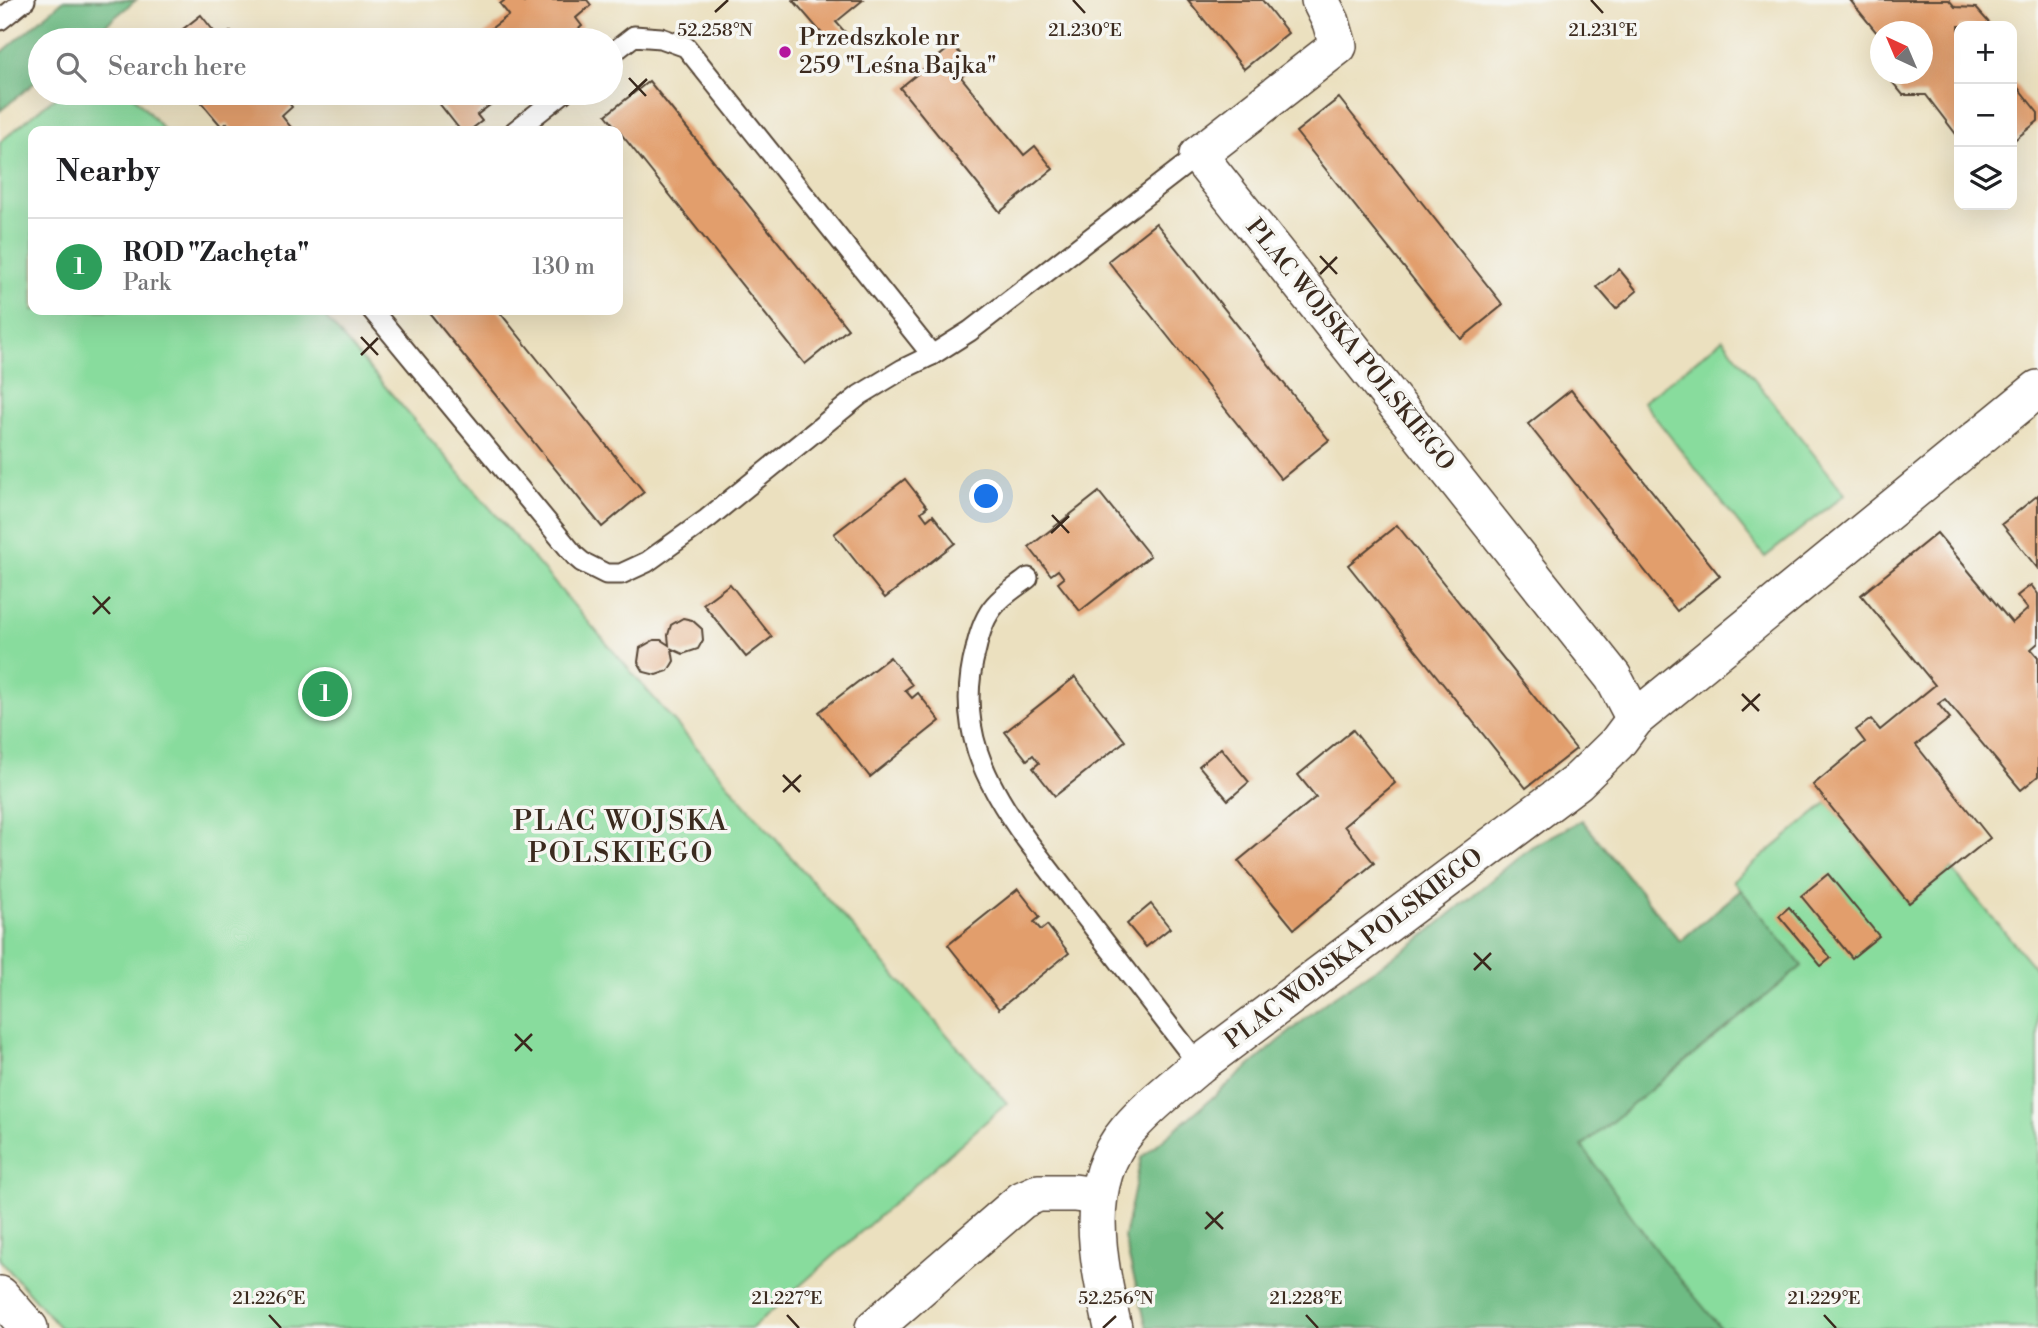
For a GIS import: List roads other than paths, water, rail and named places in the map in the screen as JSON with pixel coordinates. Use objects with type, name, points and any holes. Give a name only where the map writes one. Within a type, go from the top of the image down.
[{"type":"street","points":[[1198,155],[1338,46],[1331,22],[1320,0]]},
{"type":"street","name":"PLAC WOJSKA POLSKIEGO","points":[[1198,155],[1613,677],[1635,719]]},
{"type":"street","name":"PLAC WOJSKA POLSKIEGO","points":[[1113,1328],[1099,1252],[1097,1196],[1113,1151],[1126,1131],[1199,1065],[1577,782],[1617,743],[1635,719],[2038,389]]},
{"type":"street","points":[[874,1328],[1022,1200],[1038,1193],[1097,1196]]},
{"type":"street","points":[[0,1295],[29,1328]]},
{"type":"lane","points":[[0,20],[24,0]]},
{"type":"lane","points":[[623,45],[634,36],[661,38],[686,47],[932,355]]},
{"type":"lane","points":[[521,126],[548,105]]},
{"type":"lane","points":[[376,315],[575,556],[606,574],[621,574],[647,562],[707,519],[860,396],[970,331],[1198,155]]},
{"type":"lane","points":[[1028,578],[994,605],[980,633],[971,665],[968,712],[982,766],[1001,805],[1199,1065]]},
{"type":"place","name":"Przedszkole nr 259 \"Leśna Bajka\"","points":[[785,52]]},
{"type":"place","name":"ROD \"Zachęta\"","points":[[325,694]]},
{"type":"district","name":"PLAC WOJSKA POLSKIEGO","points":[[621,837]]}]
